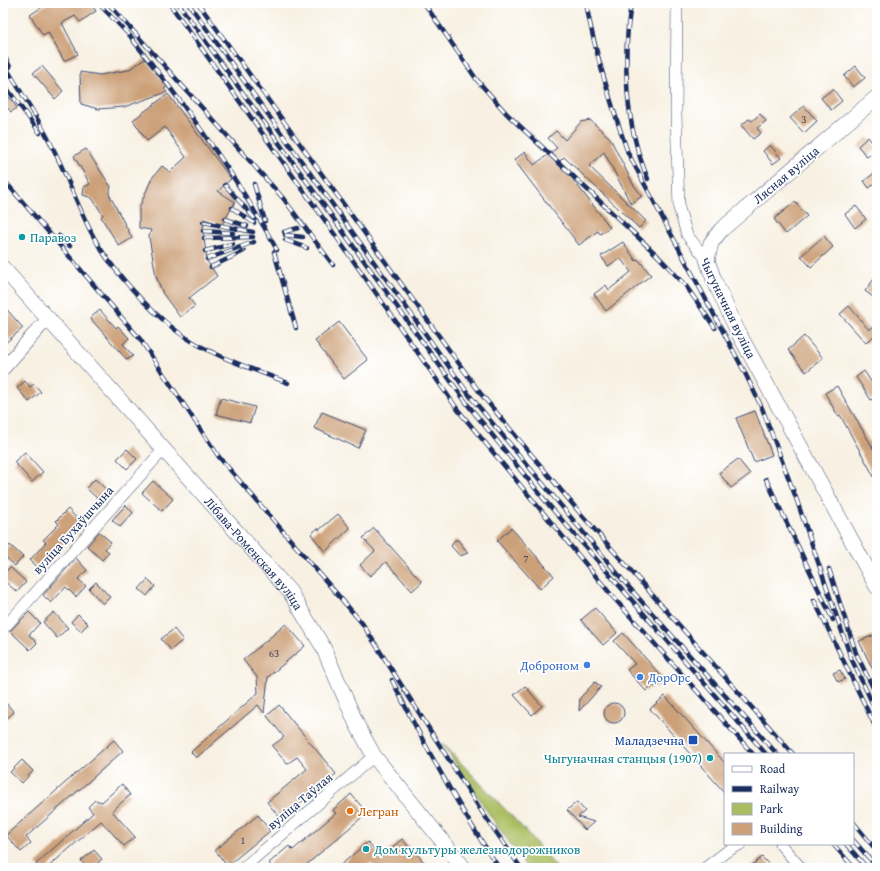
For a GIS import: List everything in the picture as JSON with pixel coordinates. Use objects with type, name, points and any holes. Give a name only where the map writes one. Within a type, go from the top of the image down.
[{"type":"main road","name":"Лясная вуліца","points":[[707,260],[711,243],[721,230],[877,97]]},
{"type":"main road","name":"Чыгуначная вуліца","points":[[707,260],[714,280],[738,332],[877,588]]},
{"type":"main road","name":"Лібава-Роменская вуліца","points":[[3,268],[50,319],[290,592],[323,647],[357,725],[374,756],[464,868]]},
{"type":"street","name":"Чыгуначная вуліца","points":[[677,3],[676,114],[679,208],[688,234],[707,260]]},
{"type":"street","points":[[3,369],[40,327],[50,319]]},
{"type":"street","name":"вуліца Бухаўшчына","points":[[3,629],[164,449]]},
{"type":"street","name":"вуліца Таўлая","points":[[243,868],[374,756]]},
{"type":"street","points":[[705,868],[726,852],[739,845]]},
{"type":"street","points":[[781,845],[801,868]]},
{"type":"green space","points":[[442,743],[523,828],[557,868],[527,868]]},
{"type":"building","points":[[48,3],[90,3],[96,11],[80,22],[75,16],[62,23],[78,54],[64,61],[48,32],[43,35],[30,15]]},
{"type":"building","points":[[145,59],[167,86],[164,89],[167,92],[124,107],[98,109],[81,104],[80,72],[100,75],[128,70]]},
{"type":"building","points":[[42,66],[63,91],[55,99],[33,73]]},
{"type":"building","points":[[856,66],[865,78],[853,87],[844,76]]},
{"type":"building","points":[[833,89],[842,101],[831,110],[821,98]]},
{"type":"building","points":[[168,94],[231,179],[218,191],[235,202],[222,225],[204,219],[203,231],[207,261],[217,276],[189,298],[195,306],[180,317],[163,294],[156,276],[149,237],[151,230],[139,228],[139,208],[152,178],[162,166],[170,172],[186,157],[165,127],[147,141],[133,120]]},
{"type":"building","points":[[9,97],[17,108],[11,112],[3,102]]},
{"type":"building","points":[[804,106],[817,121],[804,133],[790,118]]},
{"type":"building","points":[[760,114],[766,121],[757,128],[761,133],[753,139],[741,125],[749,119],[752,121]]},
{"type":"building","points":[[590,120],[610,138],[633,184],[642,196],[631,204],[604,152],[589,166],[646,221],[639,228],[564,157],[559,162],[610,227],[600,234],[598,231],[579,245],[514,160],[525,152],[534,165],[557,148],[548,138],[556,131],[565,140],[581,122]]},
{"type":"building","points":[[868,137],[877,149],[867,157],[858,146]]},
{"type":"building","points":[[770,145],[781,158],[773,164],[763,151]]},
{"type":"building","points":[[86,149],[111,187],[109,194],[132,238],[119,246],[101,217],[103,215],[92,198],[83,195],[84,187],[90,184],[74,156]]},
{"type":"building","points":[[877,171],[877,182],[869,188],[864,181]]},
{"type":"building","points":[[795,202],[807,216],[786,234],[774,219]]},
{"type":"building","points":[[856,206],[866,219],[855,228],[845,214]]},
{"type":"building","points":[[824,236],[833,247],[811,267],[801,256]]},
{"type":"building","points":[[623,242],[636,261],[638,259],[651,275],[606,311],[594,294],[606,285],[609,290],[631,272],[620,258],[608,266],[601,256]]},
{"type":"building","points":[[877,275],[877,300],[865,291]]},
{"type":"building","points":[[3,305],[23,328],[3,345]]},
{"type":"building","points":[[849,306],[869,330],[874,326],[877,330],[877,333],[866,343],[840,314]]},
{"type":"building","points":[[100,310],[116,328],[118,326],[129,338],[123,344],[133,356],[127,360],[90,318]]},
{"type":"building","points":[[339,322],[368,360],[344,379],[315,341]]},
{"type":"building","points":[[804,336],[823,358],[806,372],[788,350]]},
{"type":"building","points":[[864,371],[877,390],[877,396],[871,400],[856,377]]},
{"type":"building","points":[[25,381],[30,387],[34,384],[41,392],[29,402],[17,388]]},
{"type":"building","points":[[837,386],[877,455],[877,482],[840,415],[838,416],[825,393]]},
{"type":"building","points":[[221,398],[255,407],[250,423],[216,414]]},
{"type":"building","points":[[755,411],[772,455],[754,462],[736,418]]},
{"type":"building","points":[[322,412],[366,430],[358,448],[314,428]]},
{"type":"building","points":[[127,449],[137,459],[127,469],[117,459]]},
{"type":"building","points":[[25,452],[43,472],[32,482],[14,462]]},
{"type":"building","points":[[738,459],[750,474],[731,488],[719,473]]},
{"type":"building","points":[[95,479],[109,492],[100,501],[86,488]]},
{"type":"building","points":[[153,481],[173,499],[162,511],[142,493]]},
{"type":"building","points":[[126,505],[133,513],[120,527],[112,520]]},
{"type":"building","points":[[68,509],[83,525],[63,543],[64,544],[40,569],[30,560],[46,542],[43,540],[59,524],[56,521]]},
{"type":"building","points":[[338,514],[350,528],[325,552],[311,534],[318,528],[319,530]]},
{"type":"building","points":[[374,528],[422,582],[412,591],[386,562],[370,576],[360,565],[375,551],[363,538]]},
{"type":"building","points":[[511,528],[554,576],[540,589],[497,541]]},
{"type":"building","points":[[99,532],[111,542],[105,549],[109,552],[102,560],[87,546]]},
{"type":"building","points":[[455,540],[458,540],[468,553],[460,556],[451,546]]},
{"type":"building","points":[[10,545],[23,557],[15,566],[3,555]]},
{"type":"building","points":[[76,558],[87,570],[78,579],[86,586],[76,597],[66,587],[51,603],[43,595]]},
{"type":"building","points":[[10,567],[26,582],[17,592],[3,580],[3,575]]},
{"type":"building","points":[[148,579],[155,586],[147,596],[139,589]]},
{"type":"building","points":[[96,582],[110,597],[103,604],[89,589]]},
{"type":"building","points":[[595,608],[617,633],[603,645],[581,620]]},
{"type":"building","points":[[29,612],[40,623],[29,635],[37,643],[30,650],[10,631]]},
{"type":"building","points":[[54,612],[68,628],[57,638],[43,622]]},
{"type":"building","points":[[78,614],[88,624],[81,631],[71,622]]},
{"type":"building","points":[[286,624],[305,646],[268,677],[264,713],[258,705],[196,758],[191,752],[258,693],[257,677],[243,660]]},
{"type":"building","points":[[174,629],[183,640],[171,650],[161,639]]},
{"type":"building","points":[[623,633],[665,680],[656,688],[653,684],[646,691],[627,670],[635,664],[614,641]]},
{"type":"building","points":[[877,634],[877,678],[859,641]]},
{"type":"building","points":[[840,670],[845,679],[838,682],[833,673]]},
{"type":"building","points":[[595,682],[601,687],[579,711],[580,698]]},
{"type":"building","points":[[525,686],[542,706],[532,715],[514,695]]},
{"type":"building","points":[[665,696],[724,762],[724,792],[650,709]]},
{"type":"building","points":[[3,700],[14,712],[3,722]]},
{"type":"building","points":[[614,703],[621,706],[624,713],[621,720],[614,723],[607,720],[604,713],[607,706]]},
{"type":"building","points":[[279,705],[336,774],[281,819],[267,802],[307,769],[297,757],[287,764],[272,746],[284,737],[267,716]]},
{"type":"building","points":[[114,740],[123,751],[26,837],[31,843],[21,852],[6,835]]},
{"type":"building","points":[[22,760],[33,771],[22,783],[10,772]]},
{"type":"building","points":[[122,784],[130,795],[112,811],[135,837],[124,846],[101,821],[47,868],[40,868],[36,864],[93,813],[88,807],[95,800],[102,802]]},
{"type":"building","points":[[351,794],[367,813],[306,865],[309,868],[273,868],[269,863],[289,846],[293,850],[336,813],[333,810]]},
{"type":"building","points":[[577,802],[585,811],[578,817],[594,822],[585,830],[567,810]]},
{"type":"building","points":[[258,815],[270,831],[227,866],[215,850]]},
{"type":"building","points":[[402,839],[429,868],[375,868],[371,863],[364,868],[337,868],[368,842],[381,857]]},
{"type":"building","points":[[94,850],[102,859],[92,868],[88,868],[81,861]]},
{"type":"building","points":[[762,857],[772,868],[749,868]]},
{"type":"railway","points":[[98,3],[133,39]]},
{"type":"railway","points":[[108,3],[283,198],[333,265]]},
{"type":"railway","points":[[169,3],[326,222],[458,410],[613,597],[752,753]]},
{"type":"railway","points":[[178,3],[468,405],[548,504],[765,753]]},
{"type":"railway","points":[[188,3],[470,396],[627,585],[776,753]]},
{"type":"railway","points":[[198,3],[481,394],[580,513],[792,753]]},
{"type":"railway","points":[[424,3],[477,80],[507,114],[658,256],[686,286],[715,328]]},
{"type":"railway","points":[[586,3],[604,79],[628,153],[744,371],[762,408],[796,498],[851,658],[877,713]]},
{"type":"railway","points":[[631,3],[628,25],[626,70],[630,115],[634,137],[648,179]]},
{"type":"railway","points":[[132,39],[191,115],[245,195],[277,250]]},
{"type":"railway","points":[[3,53],[10,67]]},
{"type":"railway","points":[[3,62],[47,135],[91,232],[108,259],[129,286],[153,311],[178,332],[204,348],[232,361],[288,383]]},
{"type":"railway","points":[[3,83],[40,133]]},
{"type":"railway","points":[[3,179],[140,339],[219,457],[362,623],[482,812],[521,868]]},
{"type":"railway","points":[[254,184],[265,221]]},
{"type":"railway","points":[[225,185],[255,219]]},
{"type":"railway","points":[[232,208],[254,223]]},
{"type":"railway","points":[[225,219],[247,226]]},
{"type":"railway","points":[[203,222],[253,232]]},
{"type":"railway","points":[[284,232],[298,228]]},
{"type":"railway","points":[[203,231],[233,233]]},
{"type":"railway","points":[[285,235],[303,237]]},
{"type":"railway","points":[[59,236],[70,246]]},
{"type":"railway","points":[[204,238],[253,237]]},
{"type":"railway","points":[[285,240],[307,248]]},
{"type":"railway","points":[[207,259],[254,242]]},
{"type":"railway","points":[[205,251],[233,244]]},
{"type":"railway","points":[[211,267],[244,251]]},
{"type":"railway","points":[[274,252],[296,328]]},
{"type":"railway","points":[[766,479],[833,620]]},
{"type":"railway","points":[[829,569],[856,653],[877,696]]},
{"type":"railway","points":[[814,600],[877,730]]},
{"type":"railway","points":[[392,680],[442,776],[499,868]]},
{"type":"railway","points":[[854,823],[877,851]]},
{"type":"railway","points":[[854,841],[877,867]]},
{"type":"railway","points":[[834,845],[854,868]]},
{"type":"railway","points":[[847,845],[867,868]]},
{"type":"place","name":"Паравоз","points":[[22,237]]},
{"type":"place","name":"Доброном","points":[[587,665]]},
{"type":"place","name":"ДорОрс","points":[[640,677]]},
{"type":"place","name":"Маладзечна","points":[[693,740]]},
{"type":"place","name":"Чыгуначная станцыя (1907)","points":[[710,758]]},
{"type":"place","name":"Легран","points":[[350,811]]},
{"type":"place","name":"Дом культуры железнодорожников","points":[[366,849]]}]
